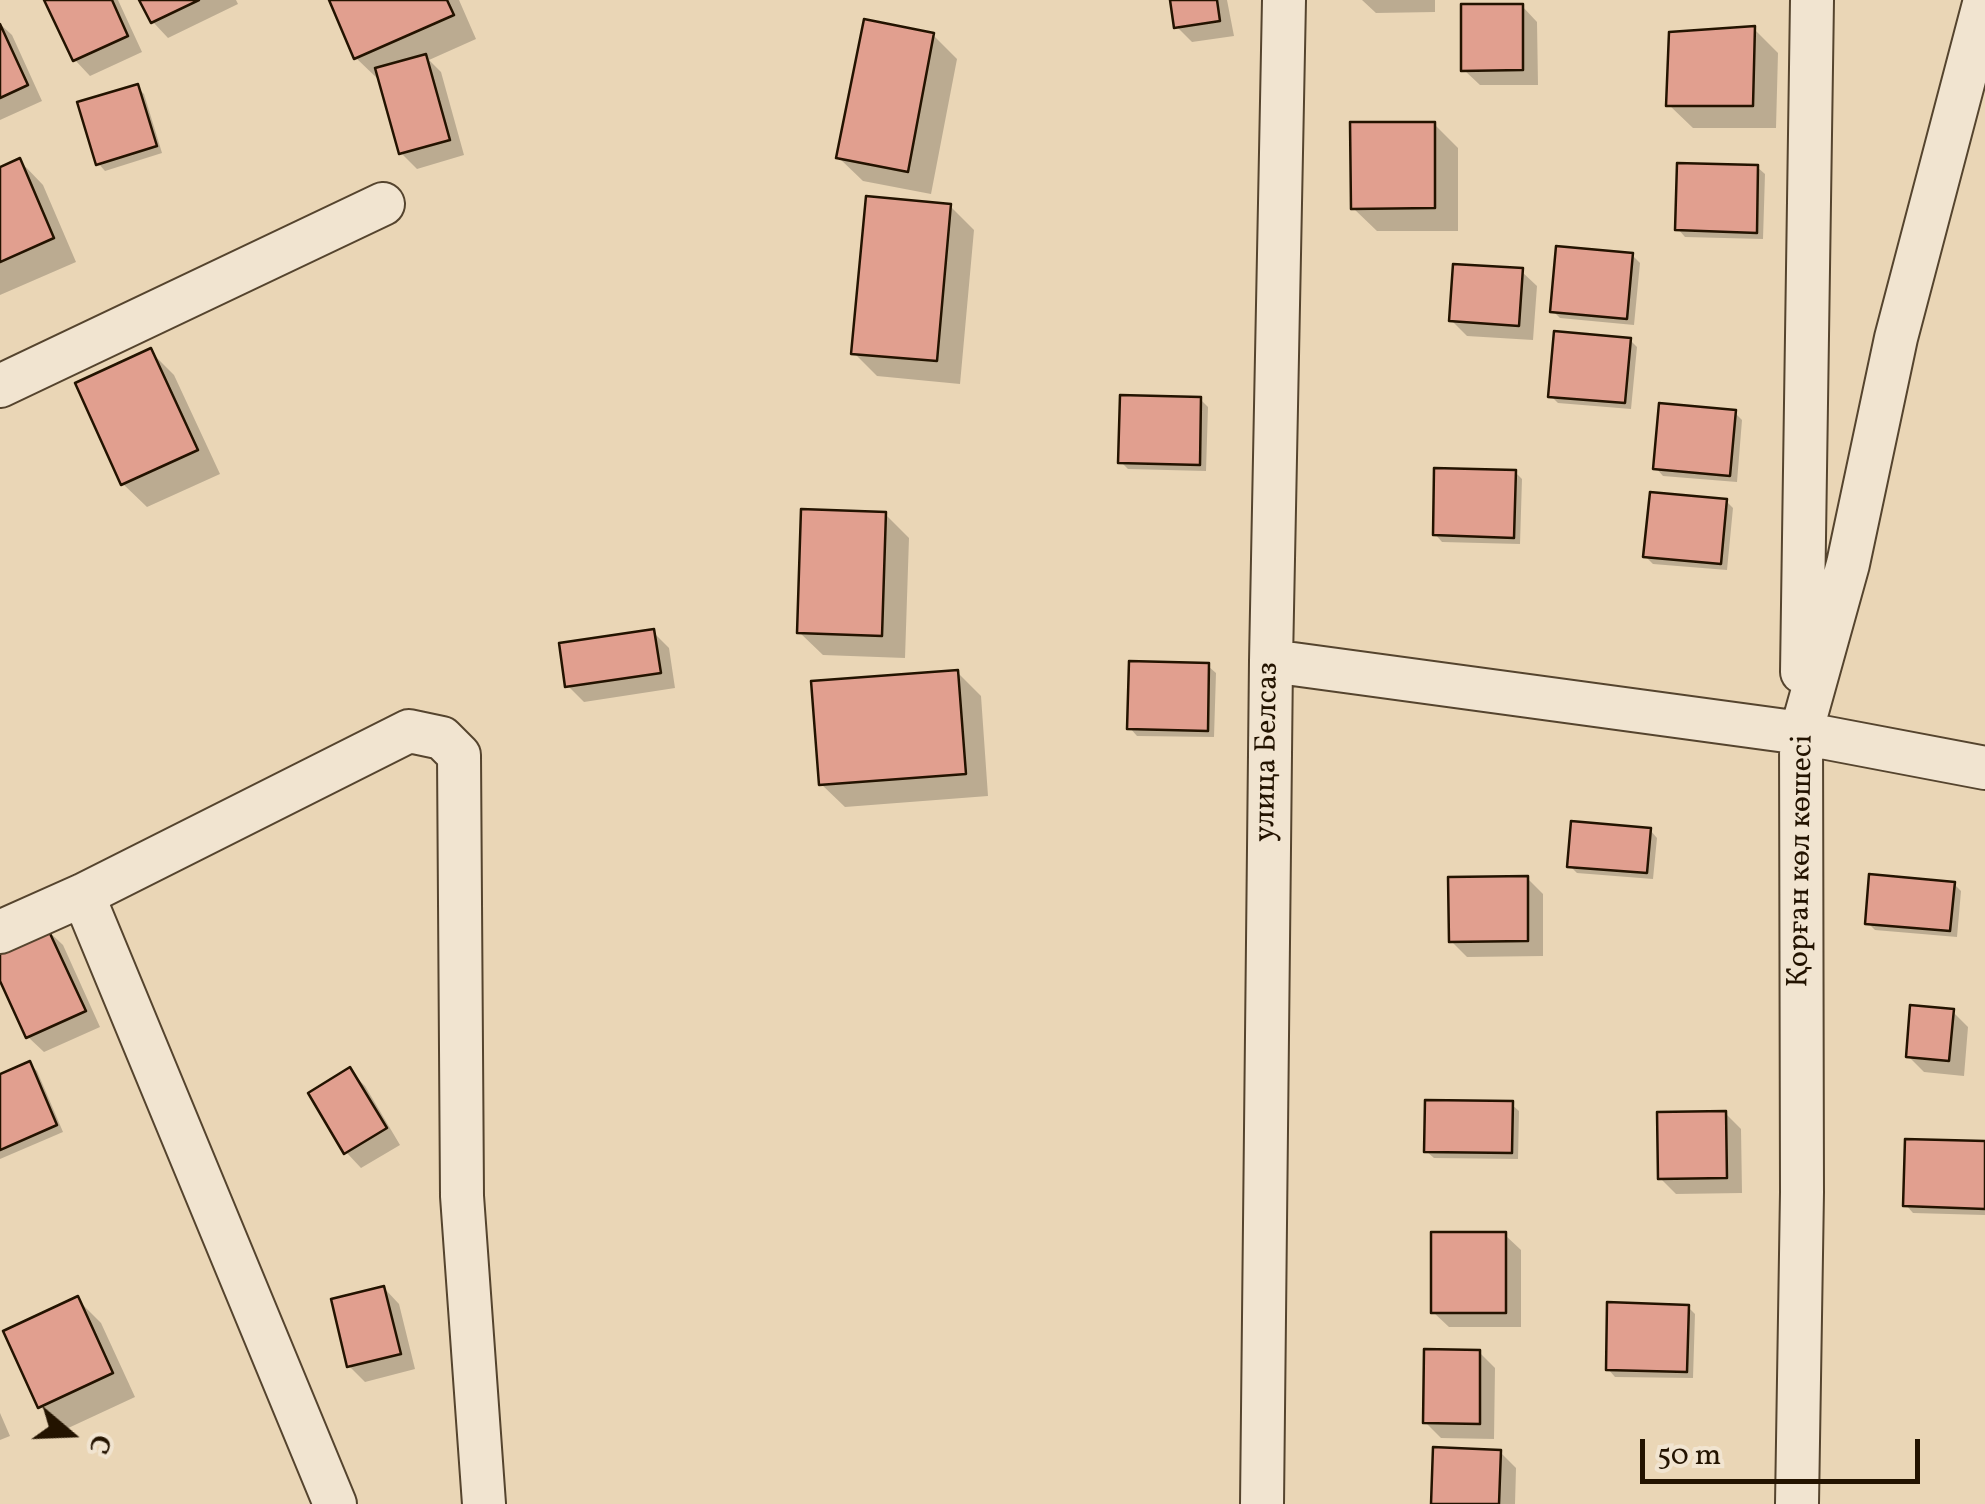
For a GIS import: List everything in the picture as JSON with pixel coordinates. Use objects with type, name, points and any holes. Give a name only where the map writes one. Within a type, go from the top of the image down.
[{"type":"street","name":"улица Белсаз","points":[[1262,1504],[1270,661],[1284,0]]},
{"type":"street","points":[[1801,733],[1812,0]]},
{"type":"street","name":"Қорған көл көшесі","points":[[1796,1504],[1802,1192],[1801,733],[1848,564],[1896,338],[1984,0]]},
{"type":"street","points":[[0,386],[383,204]]},
{"type":"street","points":[[1270,661],[1801,733],[1985,768]]},
{"type":"street","points":[[0,932],[83,895],[409,731],[442,738],[459,755],[462,1196],[484,1504]]},
{"type":"street","points":[[83,895],[335,1504]]},
{"type":"building","points":[[44,0],[112,0],[128,36],[73,61]]},
{"type":"building","points":[[139,0],[199,0],[151,23]]},
{"type":"building","points":[[329,0],[447,0],[454,15],[354,59]]},
{"type":"building","points":[[1170,0],[1217,0],[1220,21],[1174,28]]},
{"type":"building","points":[[1461,4],[1523,4],[1523,70],[1461,71]]},
{"type":"building","points":[[864,19],[934,33],[908,172],[836,158]]},
{"type":"building","points":[[0,24],[28,85],[0,98]]},
{"type":"building","points":[[1755,26],[1753,106],[1666,106],[1669,32]]},
{"type":"building","points":[[426,54],[450,140],[399,154],[375,68]]},
{"type":"building","points":[[138,84],[157,146],[96,165],[77,102]]},
{"type":"building","points":[[1350,122],[1435,122],[1435,208],[1351,209]]},
{"type":"building","points":[[20,158],[54,238],[0,262],[0,167]]},
{"type":"building","points":[[1677,163],[1758,165],[1757,233],[1675,230]]},
{"type":"building","points":[[866,196],[951,204],[937,361],[851,354]]},
{"type":"building","points":[[1556,246],[1633,253],[1627,319],[1550,312]]},
{"type":"building","points":[[1453,264],[1523,268],[1519,326],[1449,321]]},
{"type":"building","points":[[1554,331],[1631,338],[1625,403],[1548,397]]},
{"type":"building","points":[[151,348],[198,450],[121,485],[75,383]]},
{"type":"building","points":[[1120,395],[1201,397],[1200,465],[1118,463]]},
{"type":"building","points":[[1659,403],[1736,410],[1730,476],[1653,469]]},
{"type":"building","points":[[1434,468],[1516,470],[1514,538],[1433,535]]},
{"type":"building","points":[[1650,492],[1727,499],[1721,564],[1643,557]]},
{"type":"building","points":[[801,509],[886,512],[882,636],[797,633]]},
{"type":"building","points":[[654,629],[661,673],[565,687],[559,643]]},
{"type":"building","points":[[1129,661],[1209,663],[1208,731],[1127,729]]},
{"type":"building","points":[[958,670],[966,774],[819,785],[811,681]]},
{"type":"building","points":[[1571,821],[1651,828],[1647,873],[1567,867]]},
{"type":"building","points":[[1869,874],[1955,882],[1950,931],[1865,924]]},
{"type":"building","points":[[1528,876],[1528,941],[1449,942],[1448,877]]},
{"type":"building","points":[[47,927],[86,1011],[26,1038],[0,981],[0,949]]},
{"type":"building","points":[[1910,1005],[1954,1009],[1949,1061],[1906,1057]]},
{"type":"building","points":[[30,1061],[57,1125],[0,1150],[0,1074]]},
{"type":"building","points":[[350,1067],[387,1128],[344,1154],[308,1093]]},
{"type":"building","points":[[1425,1100],[1513,1101],[1512,1153],[1424,1152]]},
{"type":"building","points":[[1726,1111],[1727,1178],[1658,1179],[1657,1112]]},
{"type":"building","points":[[1905,1139],[1985,1141],[1985,1209],[1903,1206]]},
{"type":"building","points":[[1431,1232],[1506,1232],[1506,1313],[1431,1313]]},
{"type":"building","points":[[384,1286],[401,1354],[347,1367],[331,1299]]},
{"type":"building","points":[[78,1296],[113,1373],[38,1408],[3,1331]]},
{"type":"building","points":[[1607,1302],[1689,1305],[1687,1372],[1606,1370]]},
{"type":"building","points":[[1424,1349],[1480,1350],[1480,1424],[1423,1423]]},
{"type":"building","points":[[1433,1447],[1501,1450],[1499,1504],[1431,1504]]}]
